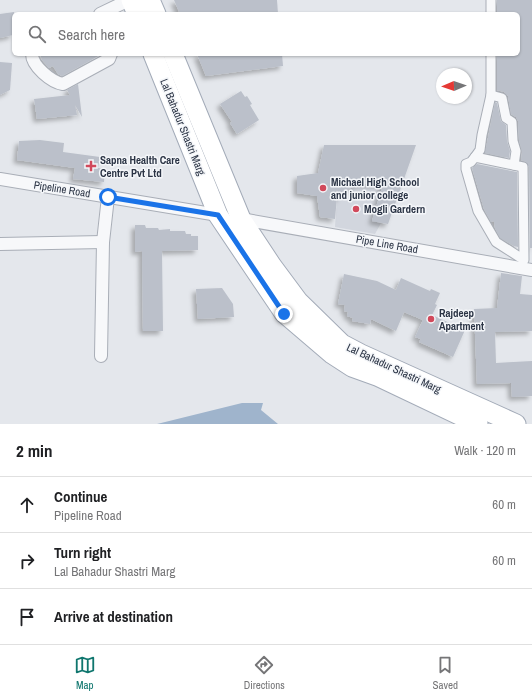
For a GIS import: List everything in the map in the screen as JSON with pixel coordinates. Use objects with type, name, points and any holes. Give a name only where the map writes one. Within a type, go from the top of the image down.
[{"type":"main road","points":[[130,0],[136,12]]},
{"type":"main road","points":[[150,0],[155,12]]},
{"type":"main road","name":"Lal Bahadur Shastri Marg","points":[[154,56],[218,215],[284,314],[332,354],[352,367],[377,376],[478,424]]},
{"type":"main road","name":"Lal Bahadur Shastri Marg","points":[[174,56],[241,219],[272,266],[298,301],[342,344],[516,424]]},
{"type":"street","points":[[104,12],[130,0]]},
{"type":"street","points":[[491,0],[491,12]]},
{"type":"street","points":[[33,56],[44,74],[59,84],[63,84],[109,59],[110,56]]},
{"type":"street","points":[[491,56],[491,95],[480,150],[471,162],[466,164],[466,169],[478,211],[496,242],[528,258],[523,166],[513,141],[512,122],[506,118],[502,98],[491,95]]},
{"type":"street","points":[[474,157],[523,166]]},
{"type":"street","name":"Pipeline Road","points":[[0,179],[218,215]]},
{"type":"street","points":[[101,356],[103,242],[108,197]]},
{"type":"street","name":"Pipe Line Road","points":[[241,219],[532,270]]},
{"type":"street","points":[[0,244],[103,242]]},
{"type":"shaded area","name":"Mogli Gardern","points":[[359,184],[383,184],[372,220],[381,223],[375,234],[335,227],[337,197],[340,198],[341,193]]},
{"type":"water","points":[[242,403],[263,403],[261,410],[278,424],[157,424]]},
{"type":"building","points":[[174,0],[277,0],[278,12],[179,12]]},
{"type":"building","points":[[497,0],[532,0],[532,248],[530,248],[529,167],[526,162],[521,160],[522,152],[519,140],[518,121],[516,117],[511,114],[508,96],[504,92],[497,90],[497,56],[520,56],[520,12],[497,12]]},
{"type":"building","points":[[12,12],[12,35],[0,38],[0,14]]},
{"type":"building","points":[[41,56],[98,56],[62,76],[58,74],[53,66],[49,68]]},
{"type":"building","points":[[198,56],[282,56],[283,66],[206,76]]},
{"type":"building","points":[[0,62],[12,63],[10,90],[0,95]]},
{"type":"building","points":[[78,84],[82,117],[75,105],[77,115],[37,119],[34,99],[70,95],[67,90]]},
{"type":"building","points":[[241,91],[245,97],[247,96],[252,104],[250,105],[259,120],[237,134],[230,123],[232,122],[220,104]]},
{"type":"building","points":[[495,102],[497,103],[501,121],[506,125],[507,141],[510,151],[509,158],[485,153]]},
{"type":"building","points":[[40,140],[64,143],[63,152],[100,157],[98,168],[105,169],[104,182],[73,179],[75,168],[17,160],[19,141]]},
{"type":"building","name":"Michael High School and junior college","points":[[324,145],[416,145],[388,224],[372,221],[383,184],[359,184],[341,193],[340,198],[337,197],[335,219],[320,217],[317,196],[297,193],[297,176],[318,173]]},
{"type":"building","points":[[477,164],[517,172],[518,247],[500,238],[495,228],[494,221],[491,222],[484,209],[472,168]]},
{"type":"building","points":[[135,225],[145,225],[146,228],[158,228],[159,230],[170,229],[170,231],[185,231],[186,234],[191,234],[191,236],[198,236],[198,250],[162,251],[163,331],[143,331],[142,251],[135,252]]},
{"type":"building","points":[[501,273],[522,276],[520,294],[532,295],[532,331],[495,332],[496,363],[532,361],[532,396],[512,397],[511,383],[477,384],[474,309],[497,308]]},
{"type":"building","points":[[344,274],[377,281],[396,290],[401,278],[430,291],[431,289],[440,293],[435,304],[437,305],[432,315],[465,330],[453,357],[419,342],[421,339],[415,337],[423,320],[404,312],[396,331],[371,319],[370,324],[352,321],[353,318],[347,316],[348,312],[344,311],[345,305],[338,304]]},
{"type":"building","points":[[222,288],[233,304],[234,317],[198,319],[196,289]]},
{"type":"place","name":"Sapna Health Care Centre Pvt Ltd","points":[[91,166]]},
{"type":"place","name":"Michael High School and junior college","points":[[323,188]]},
{"type":"place","name":"Mogli Gardern","points":[[356,209]]},
{"type":"place","name":"Rajdeep Apartment","points":[[431,319]]},
{"type":"route","points":[[108,197],[218,215],[284,314]]}]
